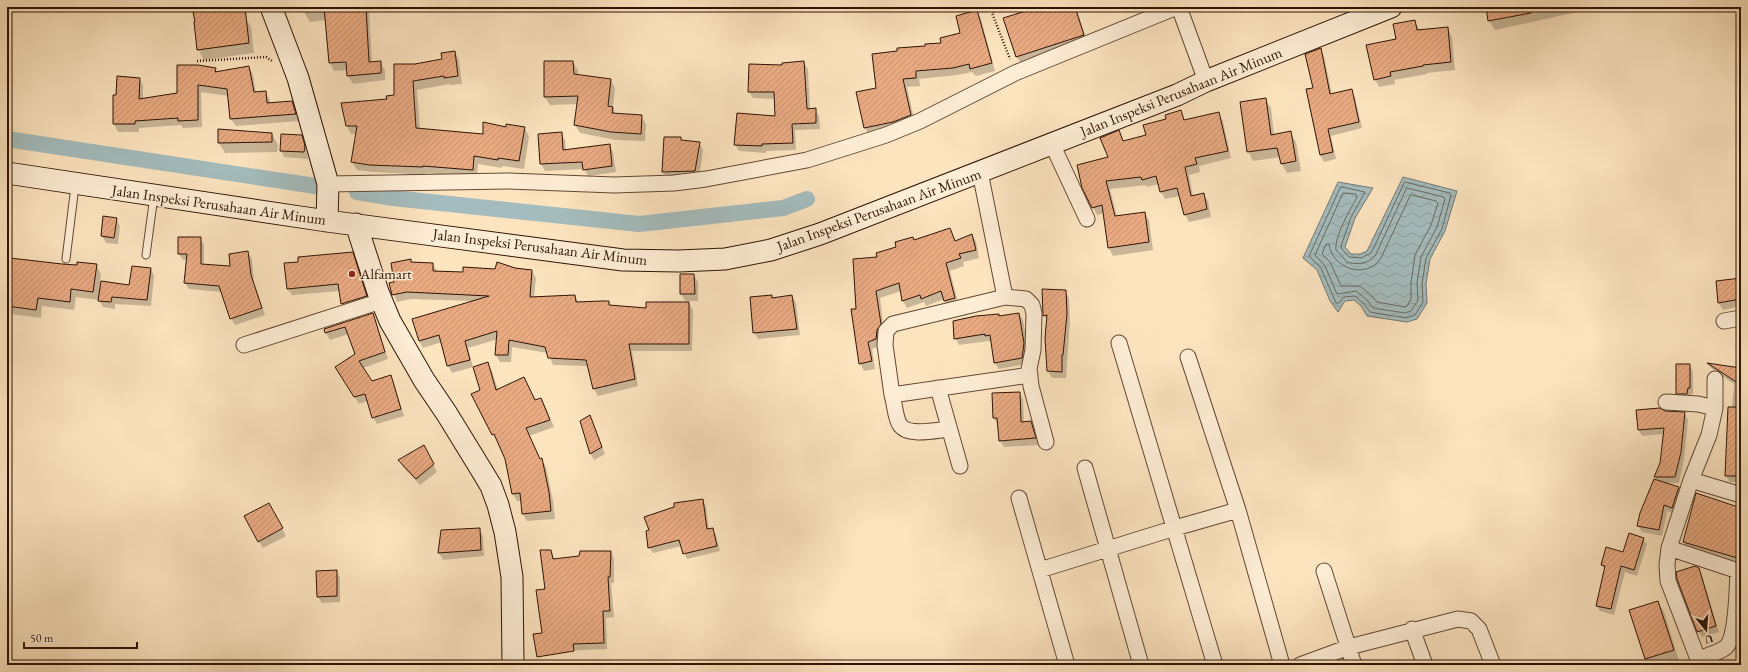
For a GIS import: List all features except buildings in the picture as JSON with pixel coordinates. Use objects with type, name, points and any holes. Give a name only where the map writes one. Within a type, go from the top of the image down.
[{"type":"street","points":[[271,7],[298,78],[328,184],[327,221]]},
{"type":"street","points":[[328,184],[508,181],[614,185],[674,183],[706,179],[807,160],[886,135],[920,121],[1015,73],[1178,7],[1206,82]]},
{"type":"street","name":"Jalan Inspeksi Perusahaan Air Minum","points":[[7,173],[327,221],[623,260],[679,261],[726,259],[771,250],[820,234],[1177,95],[1391,7]]},
{"type":"street","points":[[1052,144],[1087,219]]},
{"type":"street","points":[[980,172],[1005,297]]},
{"type":"street","points":[[356,224],[381,301],[390,321],[424,380],[447,414],[491,486],[505,532],[512,577],[512,665]]},
{"type":"street","points":[[949,429],[923,432],[910,431],[903,428],[900,424],[892,395],[885,345],[886,331],[893,324],[1005,297],[1026,299],[1032,304],[1034,314],[1033,350],[1029,368],[1031,386],[1046,442]]},
{"type":"street","points":[[244,345],[381,301]]},
{"type":"street","points":[[1724,321],[1741,318]]},
{"type":"street","points":[[1119,343],[1215,665]]},
{"type":"street","points":[[1188,356],[1238,510],[1282,665]]},
{"type":"street","points":[[892,395],[1030,375]]},
{"type":"street","points":[[1669,548],[1740,572],[1736,610],[1730,642],[1725,648],[1698,659],[1668,581],[1669,548],[1691,480],[1709,435],[1715,408],[1715,379]]},
{"type":"street","points":[[938,388],[960,466]]},
{"type":"street","points":[[1666,402],[1698,404],[1715,408]]},
{"type":"street","points":[[1086,468],[1141,665]]},
{"type":"street","points":[[1691,480],[1741,495]]},
{"type":"street","points":[[1018,498],[1067,665]]},
{"type":"street","points":[[1040,570],[1174,528],[1238,510]]},
{"type":"street","points":[[1324,571],[1354,665]]},
{"type":"street","points":[[1300,665],[1349,647],[1412,629],[1458,619],[1471,621],[1479,629],[1493,665]]},
{"type":"street","points":[[1412,629],[1425,665]]},
{"type":"lane","points":[[66,259],[75,184]]},
{"type":"lane","points":[[146,255],[154,196]]},
{"type":"path","points":[[1001,7],[992,13],[1015,73]]},
{"type":"path","points":[[197,61],[266,57],[298,78]]},
{"type":"water","points":[[1403,177],[1457,191],[1445,231],[1430,259],[1426,284],[1427,303],[1417,319],[1407,322],[1367,316],[1361,306],[1354,300],[1345,301],[1338,312],[1330,301],[1317,270],[1303,258],[1338,182],[1373,188],[1355,218],[1345,247],[1351,254],[1360,254],[1367,251]]},
{"type":"waterway","points":[[7,139],[315,186]]},
{"type":"waterway","points":[[357,192],[393,198],[639,224],[783,208],[807,199]]},
{"type":"place","name":"Alfamart","points":[[352,274]]}]
